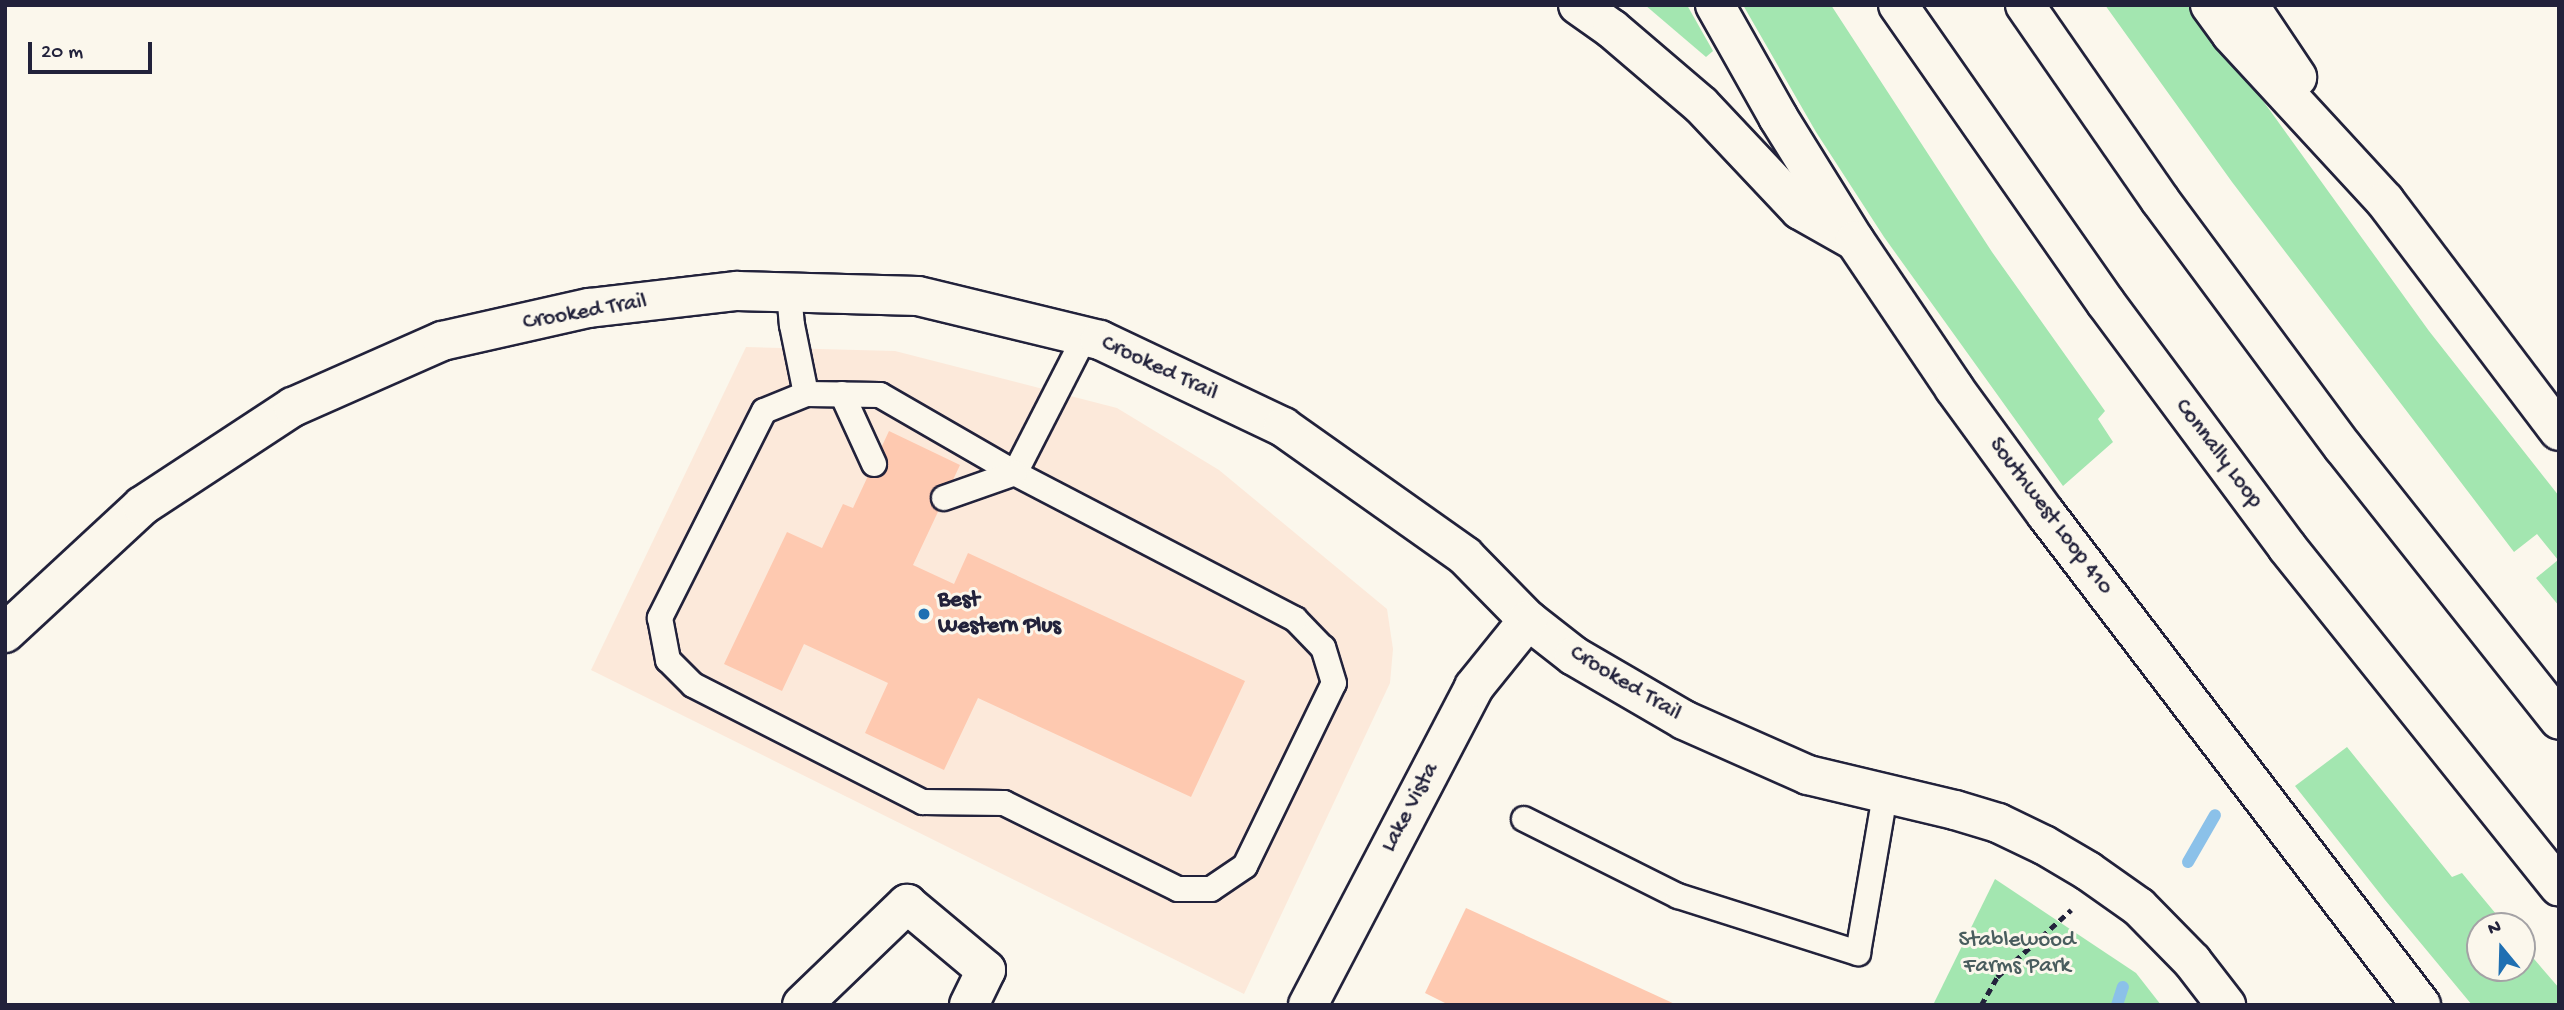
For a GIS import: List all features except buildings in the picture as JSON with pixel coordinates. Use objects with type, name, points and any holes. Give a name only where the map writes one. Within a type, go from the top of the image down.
[{"type":"main road","points":[[1578,5],[1612,29],[1701,105],[1800,210],[1855,241]]},
{"type":"main road","name":"Southwest Loop 410","points":[[1715,5],[1778,117],[1855,241],[1947,377],[2046,514],[2421,1005]]},
{"type":"main road","name":"Connally Loop","points":[[1898,5],[2099,292],[2287,547],[2559,886]]},
{"type":"main road","points":[[2025,5],[2160,200],[2343,447],[2559,720]]},
{"type":"main road","points":[[2210,5],[2231,34],[2385,201]]},
{"type":"main road","points":[[2249,5],[2385,201],[2559,431]]},
{"type":"main road","name":"Crooked Trail","points":[[5,633],[142,506],[293,407],[442,341],[589,308],[737,291],[918,296],[1100,340],[1283,427],[1465,556],[1528,621],[1574,656],[1684,720],[1808,775],[1998,823],[2044,845],[2139,907],[2192,961],[2226,1005]]},
{"type":"main road","name":"Lake Vista","points":[[1308,1005],[1474,687],[1528,621]]},
{"type":"main road","points":[[802,1005],[907,904],[986,970],[969,1005]]},
{"type":"lane","points":[[789,292],[792,325],[806,394]]},
{"type":"lane","points":[[944,498],[1015,473],[1085,336]]},
{"type":"lane","points":[[806,394],[880,395],[1015,473],[1295,620],[1324,648],[1334,683],[1245,866],[1211,889],[1178,889],[1004,803],[923,802],[693,685],[668,660],[660,618],[764,411],[806,394]]},
{"type":"lane","points":[[842,394],[874,464]]},
{"type":"lane","points":[[1524,819],[1678,896],[1858,953],[1885,795]]},
{"type":"path","points":[[1981,1005],[1997,977],[2103,881]]},
{"type":"shaded area","points":[[746,347],[895,351],[1117,408],[1219,470],[1387,609],[1393,649],[1390,683],[1244,994],[591,670]]},
{"type":"green space","points":[[1645,5],[1687,5],[1713,51],[1706,57]]},
{"type":"green space","points":[[1743,5],[1831,5],[1992,252],[2105,411],[2098,419],[2113,442],[2063,486],[1884,237],[1816,132]]},
{"type":"green space","points":[[2105,5],[2194,5],[2429,331],[2559,496],[2559,606],[2536,578],[2558,560],[2537,534],[2514,552],[2232,182]]},
{"type":"green space","points":[[2347,747],[2452,877],[2462,873],[2494,912],[2466,912],[2466,982],[2536,982],[2536,961],[2559,988],[2559,1005],[2472,1005],[2295,786]]},
{"type":"green space","name":"Stablewood Farms Park","points":[[1995,879],[2136,973],[2161,1005],[1933,1005]]},
{"type":"waterway","points":[[2188,862],[2215,815]]},
{"type":"waterway","points":[[2117,1005],[2123,987]]},
{"type":"place","name":"Best Western Plus","points":[[924,614]]}]
